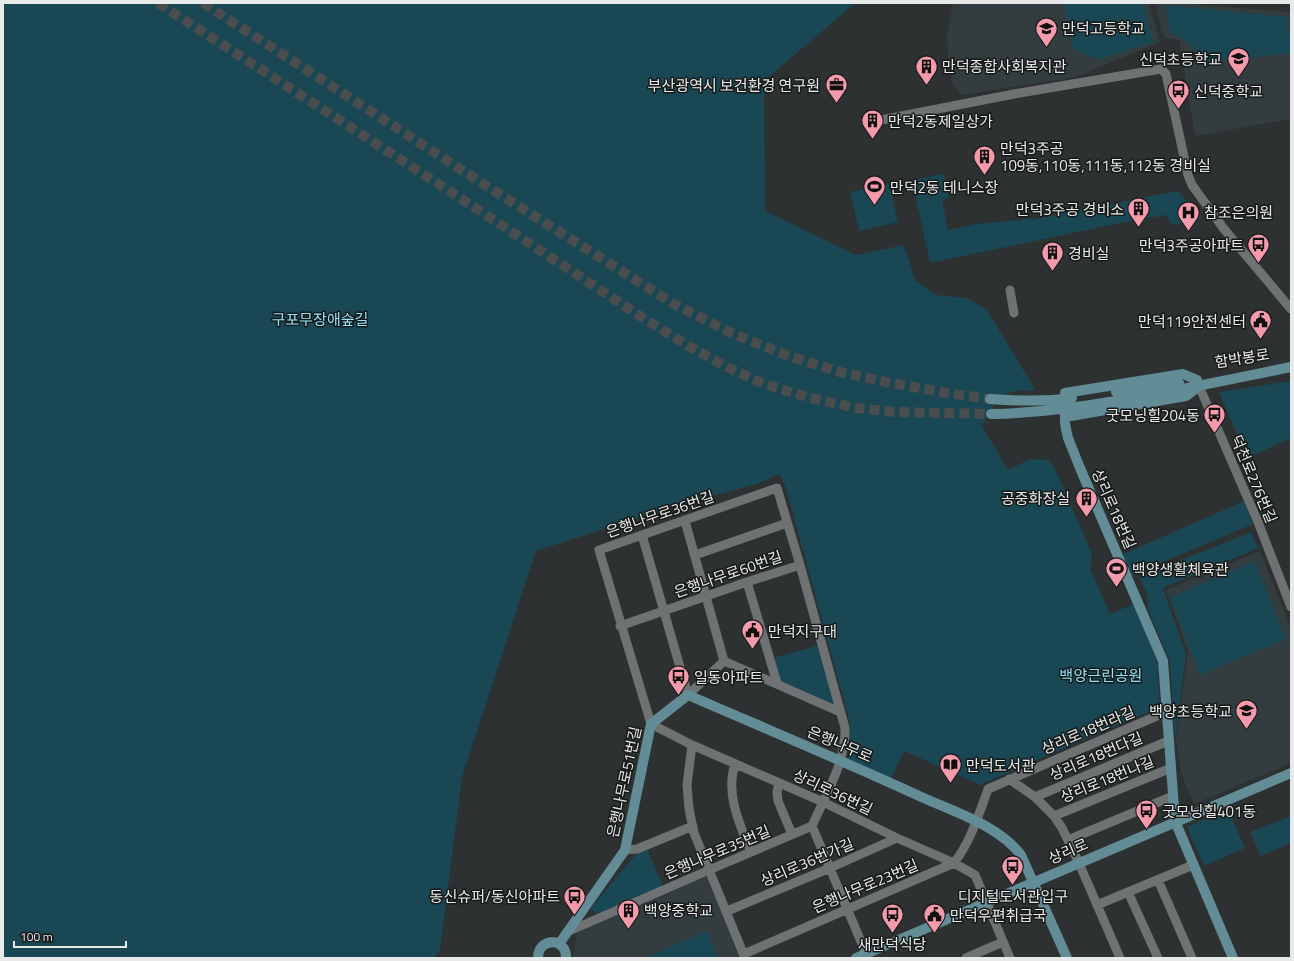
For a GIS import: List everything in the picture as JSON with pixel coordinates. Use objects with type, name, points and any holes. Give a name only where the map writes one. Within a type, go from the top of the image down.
[{"type":"street","points":[[881,120],[1014,94],[1161,69],[1166,74],[1188,175],[1192,185],[1224,229],[1291,309]]},
{"type":"street","points":[[1010,290],[1014,313]]},
{"type":"street","name":"함박봉로","points":[[1198,383],[1291,366]]},
{"type":"street","name":"상리로18번길","points":[[1198,383],[1183,374],[1065,394],[1065,417],[1068,438],[1163,661],[1175,821],[1233,958]]},
{"type":"street","points":[[990,398],[1015,401],[1039,401],[1198,383]]},
{"type":"street","points":[[991,414],[1061,410],[1198,383]]},
{"type":"street","points":[[1065,417],[1186,396],[1198,383]]},
{"type":"street","name":"덕천로276번길","points":[[1198,383],[1252,508],[1291,607]]},
{"type":"street","name":"은행나무로36번길","points":[[651,724],[598,550],[777,488],[800,564],[845,728],[846,739],[841,760]]},
{"type":"street","points":[[1243,512],[1252,508]]},
{"type":"street","points":[[685,521],[724,661]]},
{"type":"street","points":[[695,555],[787,523]]},
{"type":"street","points":[[642,535],[688,695],[724,661]]},
{"type":"street","name":"은행나무로60번길","points":[[620,626],[800,564]]},
{"type":"street","points":[[747,582],[777,683]]},
{"type":"street","points":[[724,661],[840,712]]},
{"type":"street","name":"은행나무로51번길","points":[[559,944],[625,850],[651,724],[688,695]]},
{"type":"street","name":"은행나무로","points":[[688,695],[841,760],[976,822],[1000,835],[1014,846],[1021,855],[1067,958]]},
{"type":"street","name":"상리로18번라길","points":[[976,822],[988,789],[1166,712]]},
{"type":"street","name":"상리로36번길","points":[[651,724],[692,745],[823,802],[897,838],[954,863],[975,875],[1010,958]]},
{"type":"street","name":"상리로18번다길","points":[[1035,797],[1168,741]]},
{"type":"street","points":[[692,745],[687,785],[692,826],[744,956]]},
{"type":"street","points":[[841,760],[812,826],[867,956]]},
{"type":"street","points":[[736,764],[732,785],[733,797],[737,818],[751,852]]},
{"type":"street","name":"상리로18번나길","points":[[1054,816],[1171,768]]},
{"type":"street","name":"상리로","points":[[856,958],[867,956],[987,902],[1291,773]]},
{"type":"street","points":[[1009,779],[1035,797],[1054,816],[1062,828],[1120,958]]},
{"type":"street","points":[[780,783],[777,792],[778,802],[792,834]]},
{"type":"street","points":[[1068,840],[1173,796]]},
{"type":"street","points":[[954,863],[962,853],[976,822]]},
{"type":"street","points":[[625,850],[637,849],[692,826]]},
{"type":"street","name":"은행나무로35번길","points":[[567,932],[812,826]]},
{"type":"street","name":"상리로36번가길","points":[[727,911],[897,838]]},
{"type":"street","name":"은행나무로23번길","points":[[744,956],[954,863]]},
{"type":"street","points":[[1096,905],[1194,865]]},
{"type":"street","points":[[1158,880],[1192,958]]},
{"type":"street","points":[[1128,892],[1158,958]]},
{"type":"street","points":[[536,957],[545,944],[549,942],[559,944],[565,951],[566,958]]},
{"type":"street","points":[[966,958],[1003,942]]},
{"type":"shaded area","name":"만덕고등학교","points":[[953,3],[1149,3],[1160,42],[1076,77],[961,95],[953,84],[948,53],[947,36]]},
{"type":"shaded area","name":"신덕초등학교","points":[[1155,3],[1179,3],[1291,12],[1291,119],[1195,136],[1179,40],[1164,38]]},
{"type":"shaded area","points":[[1260,551],[1291,628],[1291,763],[1194,804],[1181,773],[1176,738],[1188,652],[1166,590]]},
{"type":"shaded area","points":[[705,875],[710,880],[741,958],[573,958],[577,932]]},
{"type":"green space","name":"구포무장애숲길","points":[[3,3],[855,3],[764,81],[765,211],[856,255],[904,245],[915,280],[936,295],[967,298],[987,310],[1036,391],[1016,391],[1005,395],[996,404],[982,426],[1008,470],[1030,459],[1049,460],[1056,471],[1092,554],[1090,569],[1110,614],[1134,604],[1157,662],[1160,707],[981,785],[904,751],[891,779],[848,759],[850,723],[786,488],[779,474],[760,483],[668,508],[536,551],[462,777],[440,951],[434,958],[3,958]]},
{"type":"green space","points":[[1064,3],[1143,3],[1154,42],[1098,60],[1073,49]]},
{"type":"green space","points":[[1166,5],[1287,17],[1291,53],[1197,64],[1195,49],[1182,38],[1170,33]]},
{"type":"green space","points":[[944,174],[949,198],[942,199],[948,230],[975,224],[1039,218],[1178,191],[1202,219],[1172,225],[1166,215],[1120,223],[930,263],[912,180]]},
{"type":"green space","name":"만덕2동 테니스장","points":[[889,183],[898,222],[859,231],[850,192]]},
{"type":"green space","points":[[1291,381],[1291,438],[1247,458],[1219,392]]},
{"type":"green space","points":[[1244,501],[1253,524],[1128,577],[1119,556]]},
{"type":"green space","points":[[1251,532],[1258,548],[1163,588],[1186,654],[1175,740],[1170,662],[1148,609],[1147,594],[1139,577]]},
{"type":"green space","points":[[1255,561],[1286,639],[1200,675],[1170,597]]},
{"type":"green space","points":[[820,645],[835,703],[830,704],[781,683],[773,658]]},
{"type":"green space","points":[[1228,809],[1245,848],[1204,866],[1187,827]]},
{"type":"green space","points":[[1291,816],[1291,843],[1261,856],[1250,832]]},
{"type":"green space","points":[[647,849],[663,886],[598,915],[590,909],[636,854]]},
{"type":"green space","points":[[707,931],[718,958],[645,958]]},
{"type":"tunnel","points":[[158,3],[643,318],[727,367],[764,384],[811,398],[856,408],[895,412],[991,414]]},
{"type":"tunnel","points":[[203,3],[485,185],[674,304],[733,334],[789,356],[840,372],[947,393],[990,399]]},
{"type":"place","name":"만덕고등학교","points":[[1047,48]]},
{"type":"place","name":"신덕초등학교","points":[[1238,78]]},
{"type":"place","name":"만덕종합사회복지관","points":[[926,86]]},
{"type":"place","name":"부산광역시 보건환경 연구원","points":[[836,104]]},
{"type":"place","name":"신덕중학교","points":[[1179,110]]},
{"type":"place","name":"만덕2동제일상가","points":[[872,140]]},
{"type":"place","name":"만덕3주공 109동,110동,111동,112동 경비실","points":[[985,176]]},
{"type":"place","name":"만덕2동 테니스장","points":[[874,206]]},
{"type":"place","name":"만덕3주공 경비소","points":[[1139,228]]},
{"type":"place","name":"참조은의원","points":[[1189,232]]},
{"type":"place","name":"만덕3주공아파트","points":[[1259,264]]},
{"type":"place","name":"경비실","points":[[1052,272]]},
{"type":"place","name":"만덕119안전센터","points":[[1261,340]]},
{"type":"place","name":"굿모닝힐204동","points":[[1215,434]]},
{"type":"place","name":"공중화장실","points":[[1086,518]]},
{"type":"place","name":"백양생활체육관","points":[[1117,588]]},
{"type":"place","name":"만덕지구대","points":[[752,650]]},
{"type":"place","name":"일동아파트","points":[[678,696]]},
{"type":"place","name":"백양초등학교","points":[[1247,730]]},
{"type":"place","name":"만덕도서관","points":[[950,784]]},
{"type":"place","name":"굿모닝힐401동","points":[[1147,830]]},
{"type":"place","name":"디지털도서관입구","points":[[1013,886]]},
{"type":"place","name":"동신슈퍼/동신아파트","points":[[575,916]]},
{"type":"place","name":"백양중학교","points":[[628,930]]},
{"type":"place","name":"새만덕식당","points":[[892,934]]},
{"type":"place","name":"만덕우편취급국","points":[[935,934]]},
{"type":"park label","name":"백양근린공원","points":[[1101,675]]}]
